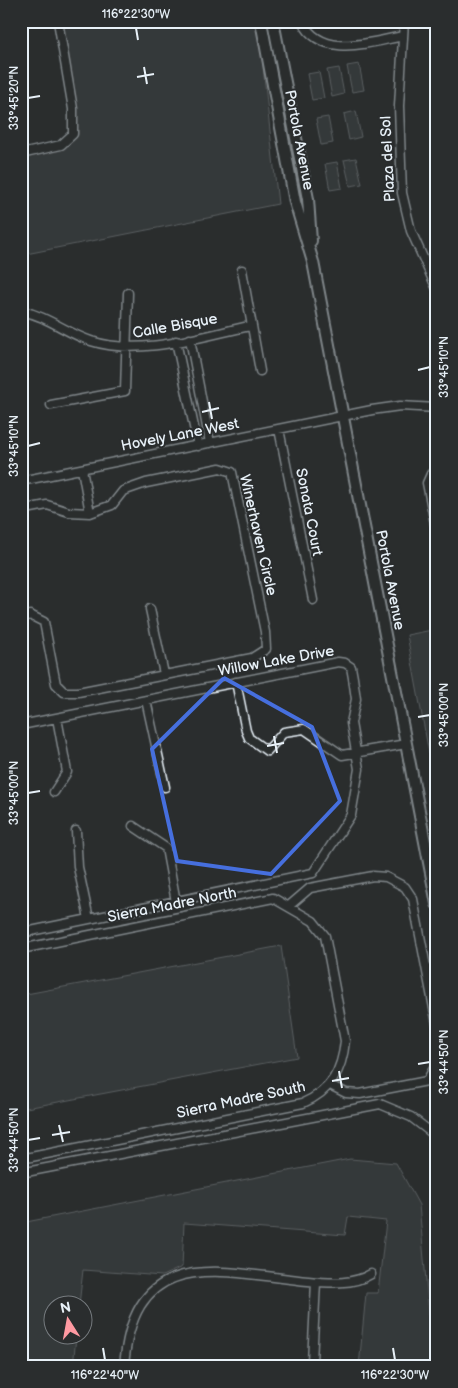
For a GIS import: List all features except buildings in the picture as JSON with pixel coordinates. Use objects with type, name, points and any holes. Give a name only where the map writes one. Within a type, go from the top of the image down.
[{"type":"main road","name":"Portola Avenue","points":[[261,21],[295,202],[313,262],[344,416],[437,904]]},
{"type":"main road","points":[[267,21],[277,65],[283,73]]},
{"type":"main road","name":"Portola Avenue","points":[[274,21],[308,199],[313,262]]},
{"type":"street","points":[[21,154],[61,145],[73,134],[73,110],[58,21]]},
{"type":"street","points":[[302,21],[304,26],[322,41],[340,46],[403,36]]},
{"type":"street","name":"Plaza del Sol","points":[[404,21],[399,106],[402,193],[411,231],[437,289]]},
{"type":"street","points":[[242,270],[250,326],[260,371]]},
{"type":"street","points":[[51,405],[124,391],[128,349],[128,293]]},
{"type":"street","name":"Calle Bisque","points":[[21,311],[39,314],[90,341],[128,349],[190,339],[250,326]]},
{"type":"street","points":[[190,339],[210,443]]},
{"type":"street","points":[[176,341],[198,446]]},
{"type":"street","points":[[184,377],[197,374]]},
{"type":"street","name":"Hovely Lane West","points":[[21,481],[400,406],[437,408]]},
{"type":"street","name":"Sonata Court","points":[[279,430],[313,600]]},
{"type":"street","name":"Winerhaven Circle","points":[[90,513],[112,505],[123,491],[146,483],[220,468],[232,472],[265,632],[266,649],[252,658],[164,674]]},
{"type":"street","points":[[21,510],[47,505],[68,512],[90,513],[82,469]]},
{"type":"street","points":[[434,472],[427,483],[437,534]]},
{"type":"street","points":[[21,617],[30,616],[44,622],[56,684],[64,692],[78,692],[164,674],[150,609]]},
{"type":"street","name":"Willow Lake Drive","points":[[21,725],[338,662],[345,663],[351,667],[354,678],[356,699],[350,723],[359,768],[351,815],[313,873],[21,932]]},
{"type":"street","points":[[236,682],[246,732],[249,738],[267,751],[284,732],[304,729],[342,755],[406,744]]},
{"type":"street","points":[[146,700],[165,787]]},
{"type":"street","points":[[54,792],[67,772],[57,718]]},
{"type":"street","points":[[133,826],[166,848],[176,902]]},
{"type":"street","points":[[76,830],[78,867],[89,919]]},
{"type":"street","points":[[290,906],[310,888],[373,876],[386,877],[405,887],[413,899],[437,1024]]},
{"type":"street","name":"Sierra Madre North","points":[[21,949],[273,898],[290,906],[321,928]]},
{"type":"street","name":"Sierra Madre South","points":[[21,1159],[303,1103],[320,1096],[330,1085],[343,1058],[345,1041],[326,936],[321,928]]},
{"type":"street","points":[[330,1085],[346,1093],[360,1094],[427,1081],[437,1063]]},
{"type":"street","points":[[21,1173],[380,1104],[411,1117],[437,1137]]},
{"type":"street","points":[[124,1367],[126,1339],[133,1318],[144,1299],[160,1284],[180,1274],[203,1271],[316,1282],[352,1282],[371,1274]]},
{"type":"street","points":[[307,1367],[312,1362],[316,1282]]},
{"type":"highlighted area","points":[[224,678],[312,727],[340,801],[271,874],[177,861],[152,749]]},
{"type":"shaded area","points":[[54,21],[258,21],[278,204],[21,255],[21,153],[61,145],[73,134]]},
{"type":"shaded area","points":[[359,64],[364,90],[352,92],[347,66]]},
{"type":"shaded area","points":[[339,68],[344,94],[332,97],[327,70]]},
{"type":"shaded area","points":[[319,72],[324,98],[312,100],[307,74]]},
{"type":"shaded area","points":[[356,111],[361,137],[349,140],[344,114]]},
{"type":"shaded area","points":[[328,117],[333,143],[321,145],[316,119]]},
{"type":"shaded area","points":[[356,158],[362,184],[350,186],[344,160]]},
{"type":"shaded area","points":[[337,162],[342,188],[330,190],[325,164]]},
{"type":"shaded area","points":[[437,629],[437,796],[407,635]]},
{"type":"shaded area","points":[[281,946],[297,1057],[21,1109],[21,995]]},
{"type":"shaded area","points":[[350,1159],[396,1163],[419,1205],[434,1367],[359,1367],[366,1293],[378,1293],[386,1221],[348,1217],[345,1235],[184,1223],[182,1267],[162,1276],[83,1270],[80,1296],[42,1296],[42,1346],[75,1346],[73,1367],[21,1367],[21,1223]]}]
